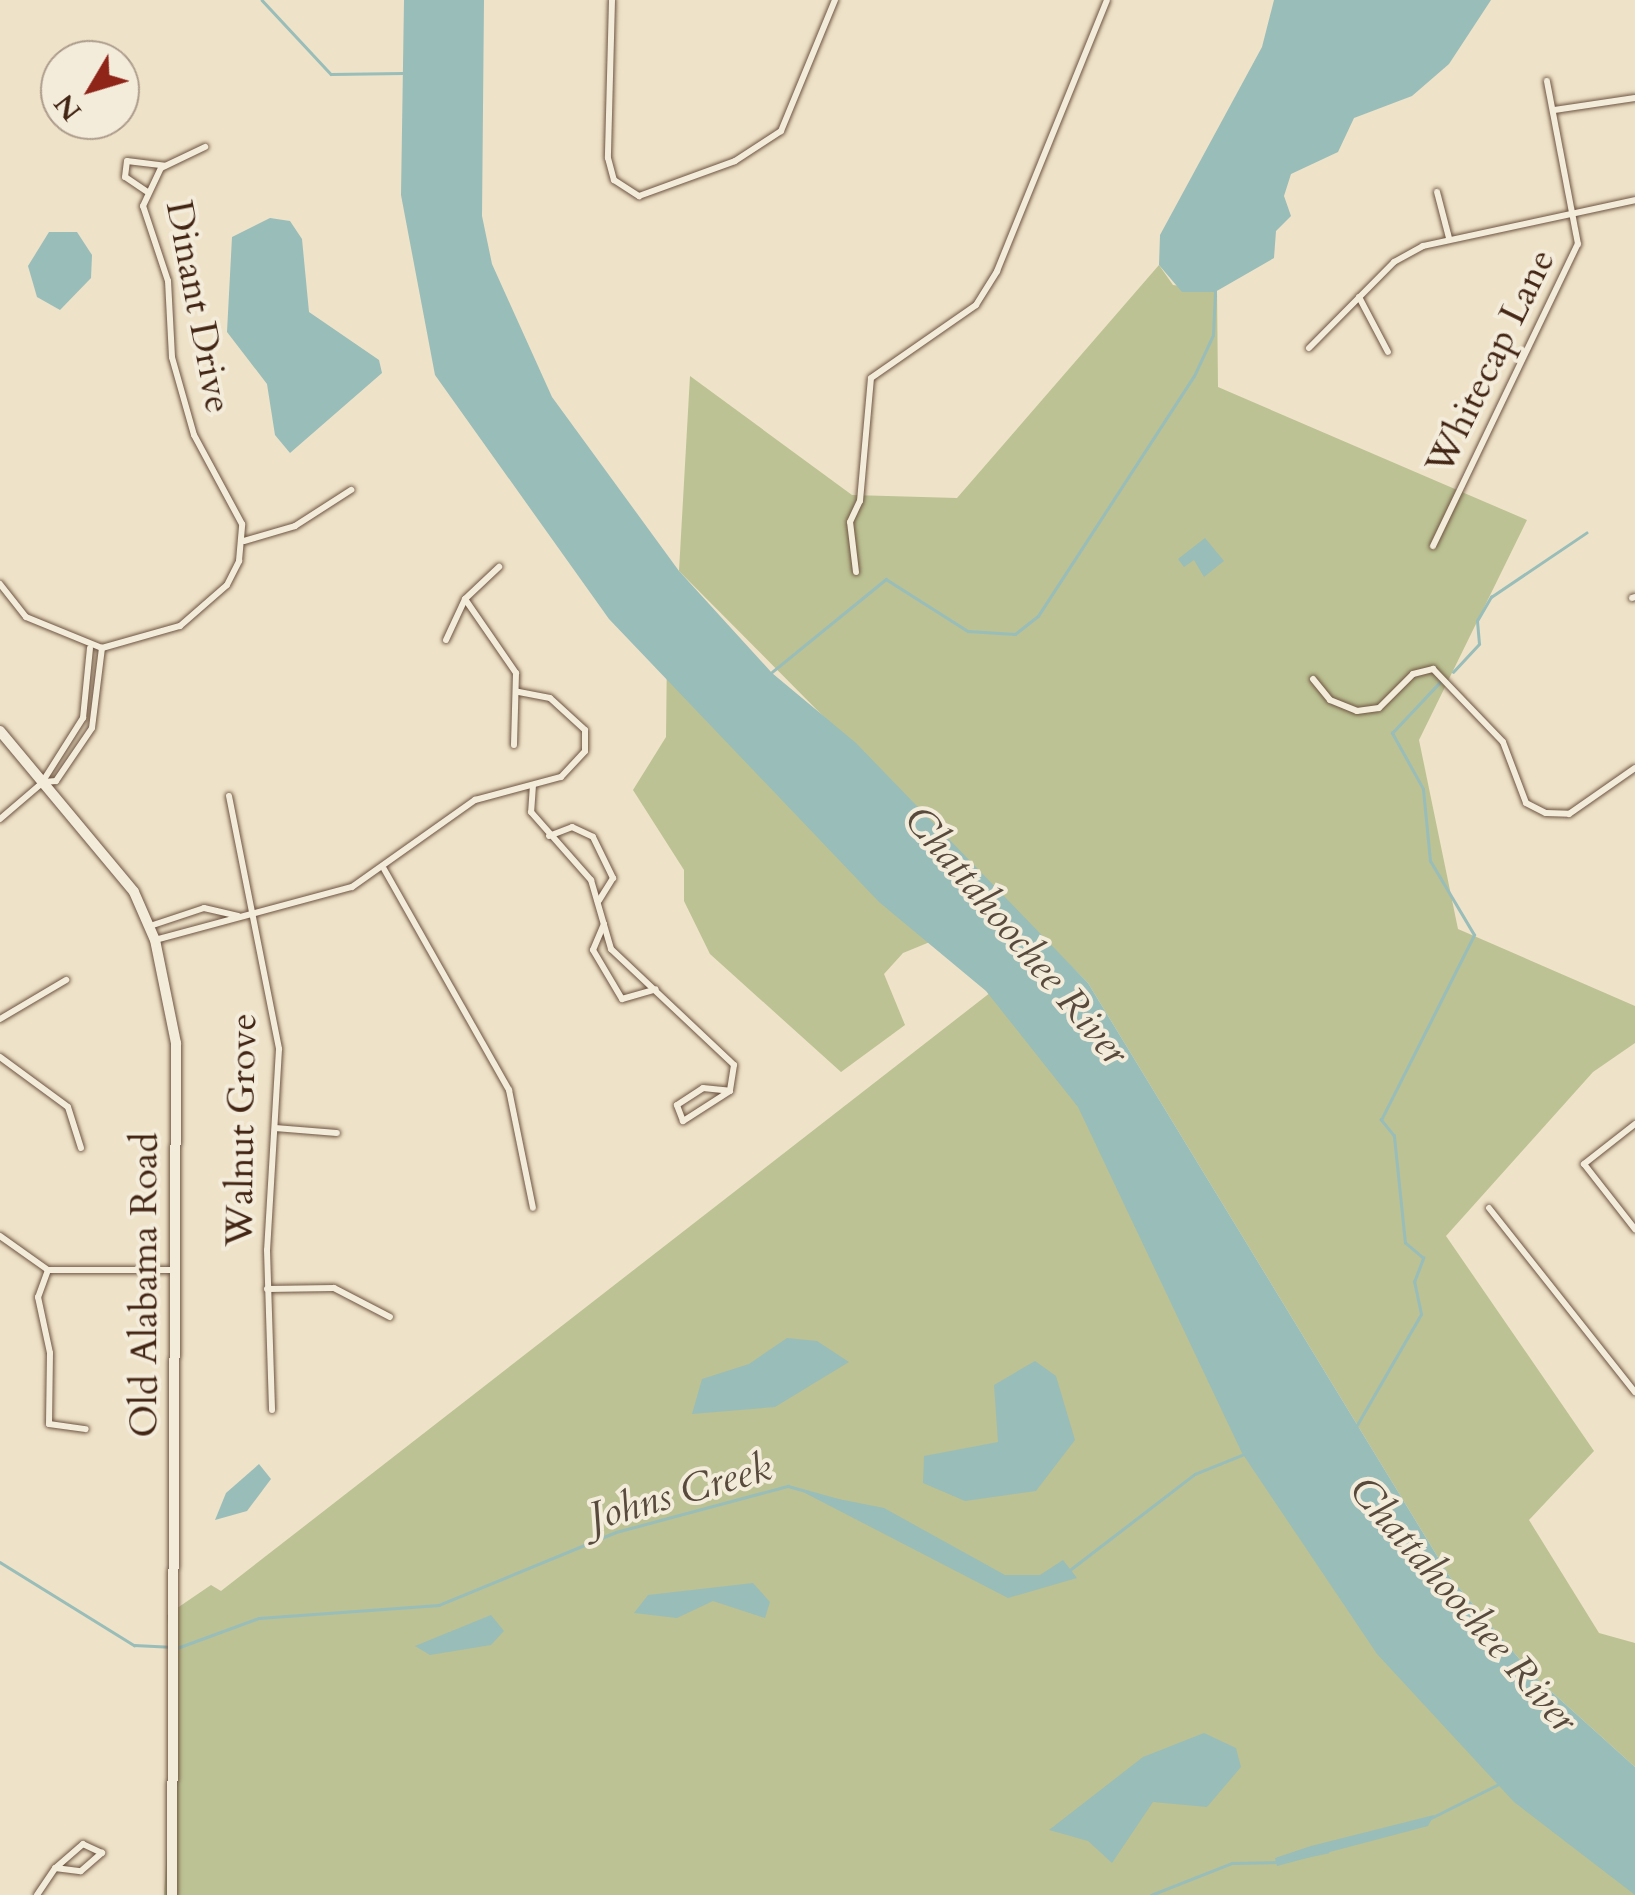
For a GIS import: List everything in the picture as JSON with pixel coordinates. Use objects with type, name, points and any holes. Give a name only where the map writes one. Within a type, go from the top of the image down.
[{"type":"main road","name":"Old Alabama Road","points":[[0,730],[113,860],[150,926],[176,1043],[172,1895]]},
{"type":"street","points":[[612,0],[608,158],[614,180],[639,196],[736,162],[781,131],[835,0]]},
{"type":"street","points":[[856,572],[850,522],[860,502],[871,378],[976,304],[998,271],[1108,0]]},
{"type":"street","name":"Whitecap Lane","points":[[1433,546],[1523,373],[1578,244],[1576,213],[1547,81]]},
{"type":"street","points":[[1554,110],[1635,98]]},
{"type":"street","name":"Dinant Drive","points":[[205,147],[166,166],[146,192],[177,374],[244,540]]},
{"type":"street","points":[[146,192],[126,177],[127,161],[166,166]]},
{"type":"street","points":[[1437,192],[1449,238]]},
{"type":"street","points":[[1308,348],[1409,253],[1449,238],[1635,200]]},
{"type":"street","points":[[1359,296],[1388,352]]},
{"type":"street","points":[[0,584],[26,617],[90,648],[102,648],[180,626],[227,586],[244,540],[295,526],[351,490]]},
{"type":"street","points":[[446,640],[465,598],[499,567]]},
{"type":"street","points":[[465,598],[502,646],[518,692],[514,745]]},
{"type":"street","points":[[43,782],[83,718],[90,648]]},
{"type":"street","points":[[0,819],[74,760],[92,728],[102,648]]},
{"type":"street","points":[[1314,679],[1330,700],[1357,711],[1379,708],[1412,674],[1433,669],[1503,742],[1526,803],[1546,813],[1570,814],[1635,768]]},
{"type":"street","points":[[154,940],[252,913],[384,869],[475,800],[533,785],[570,770],[587,738],[550,698],[518,692]]},
{"type":"street","points":[[63,753],[74,760]]},
{"type":"street","points":[[533,785],[531,812],[548,836],[584,868],[599,901],[611,949],[734,1065],[730,1091],[693,1121],[677,1114],[694,1091],[730,1091]]},
{"type":"street","name":"Walnut Grove","points":[[229,796],[277,1022],[267,1289],[272,1410]]},
{"type":"street","points":[[548,836],[572,827],[593,837],[613,878],[599,901]]},
{"type":"street","points":[[384,869],[508,1090],[532,1208]]},
{"type":"street","points":[[150,926],[204,908],[238,916]]},
{"type":"street","points":[[604,923],[592,950],[622,998],[656,989]]},
{"type":"street","points":[[0,1019],[66,980]]},
{"type":"street","points":[[0,1057],[68,1107],[81,1148]]},
{"type":"street","points":[[1635,1124],[1584,1164],[1635,1229]]},
{"type":"street","points":[[275,1128],[337,1134]]},
{"type":"street","points":[[1489,1208],[1635,1392]]},
{"type":"street","points":[[0,1236],[48,1270],[176,1270]]},
{"type":"street","points":[[48,1270],[38,1297],[50,1353],[49,1424],[86,1429]]},
{"type":"street","points":[[267,1289],[334,1288],[390,1316]]},
{"type":"street","points":[[37,1895],[55,1868],[84,1844],[95,1842],[102,1853],[81,1871],[55,1868]]},
{"type":"green space","points":[[1159,265],[1173,285],[1217,291],[1218,387],[1527,520],[1419,740],[1458,929],[1635,1006],[1635,1043],[1593,1072],[1446,1236],[1594,1451],[1529,1520],[1599,1633],[1635,1643],[1635,1767],[1533,1675],[1450,1577],[1088,983],[679,571],[690,376],[852,495],[957,498]]},
{"type":"green space","points":[[667,650],[942,937],[903,953],[884,974],[905,1025],[841,1072],[710,954],[684,901],[684,870],[633,790],[666,737]]},
{"type":"green space","points":[[995,989],[1107,1140],[1163,1285],[1224,1398],[1635,1883],[1635,1895],[164,1895],[176,1706],[167,1615],[211,1585],[221,1591]]},
{"type":"water","name":"Chattahoochee River","points":[[404,0],[484,0],[482,216],[492,264],[552,397],[679,571],[772,673],[856,743],[1088,983],[1450,1577],[1533,1675],[1635,1767],[1635,1895],[1514,1802],[1377,1654],[1242,1453],[1078,1107],[986,991],[879,902],[609,619],[435,375],[401,195]]},
{"type":"water","points":[[1274,0],[1491,0],[1449,64],[1412,96],[1354,118],[1338,152],[1291,174],[1284,196],[1291,216],[1276,231],[1274,258],[1215,292],[1182,292],[1159,265],[1160,235],[1262,47]]},
{"type":"water","points":[[270,218],[290,221],[302,239],[309,312],[379,360],[382,373],[290,453],[275,435],[267,384],[227,332],[232,237]]},
{"type":"water","points":[[49,232],[77,232],[92,255],[91,278],[60,310],[37,297],[28,266]]},
{"type":"water","points":[[1205,538],[1224,561],[1204,577],[1194,560],[1184,567],[1178,559]]},
{"type":"water","points":[[787,1338],[817,1341],[849,1362],[775,1407],[692,1414],[702,1379],[749,1364]]},
{"type":"water","points":[[1035,1361],[1056,1376],[1075,1440],[1036,1491],[965,1501],[923,1483],[924,1456],[998,1442],[994,1385]]},
{"type":"water","points":[[259,1464],[271,1479],[247,1511],[215,1520],[226,1493]]},
{"type":"water","points":[[803,1492],[884,1508],[1005,1575],[1040,1575],[1063,1560],[1077,1578],[1008,1598]]},
{"type":"water","points":[[753,1583],[770,1602],[765,1618],[713,1601],[677,1618],[634,1613],[648,1595]]},
{"type":"water","points":[[491,1615],[504,1631],[491,1645],[430,1655],[415,1646]]},
{"type":"water","points":[[1204,1733],[1236,1748],[1241,1767],[1207,1807],[1153,1802],[1112,1863],[1088,1841],[1049,1830],[1143,1757]]},
{"type":"water","points":[[1434,1815],[1428,1826],[1277,1866],[1275,1858],[1311,1846]]},
{"type":"waterway","points":[[262,0],[331,74],[403,73]]},
{"type":"waterway","points":[[772,672],[886,579],[968,631],[1015,634],[1038,616],[1194,376],[1213,335],[1215,292]]},
{"type":"waterway","points":[[1453,672],[1479,644],[1477,621],[1491,597],[1586,533]]},
{"type":"waterway","points":[[1353,1432],[1421,1314],[1414,1282],[1423,1258],[1405,1243],[1394,1136],[1381,1120],[1474,935],[1430,861],[1423,789],[1392,733],[1440,682]]},
{"type":"waterway","name":"Johns Creek","points":[[1071,1569],[1195,1474],[1242,1455]]},
{"type":"waterway","name":"Johns Creek","points":[[177,1648],[259,1618],[439,1605],[616,1532],[788,1486],[842,1501]]},
{"type":"waterway","name":"Johns Creek","points":[[0,1562],[134,1645],[169,1647]]},
{"type":"waterway","points":[[1429,1819],[1497,1785]]},
{"type":"waterway","points":[[1295,1858],[1327,1852]]},
{"type":"waterway","points":[[1151,1895],[1232,1863],[1278,1862]]}]
